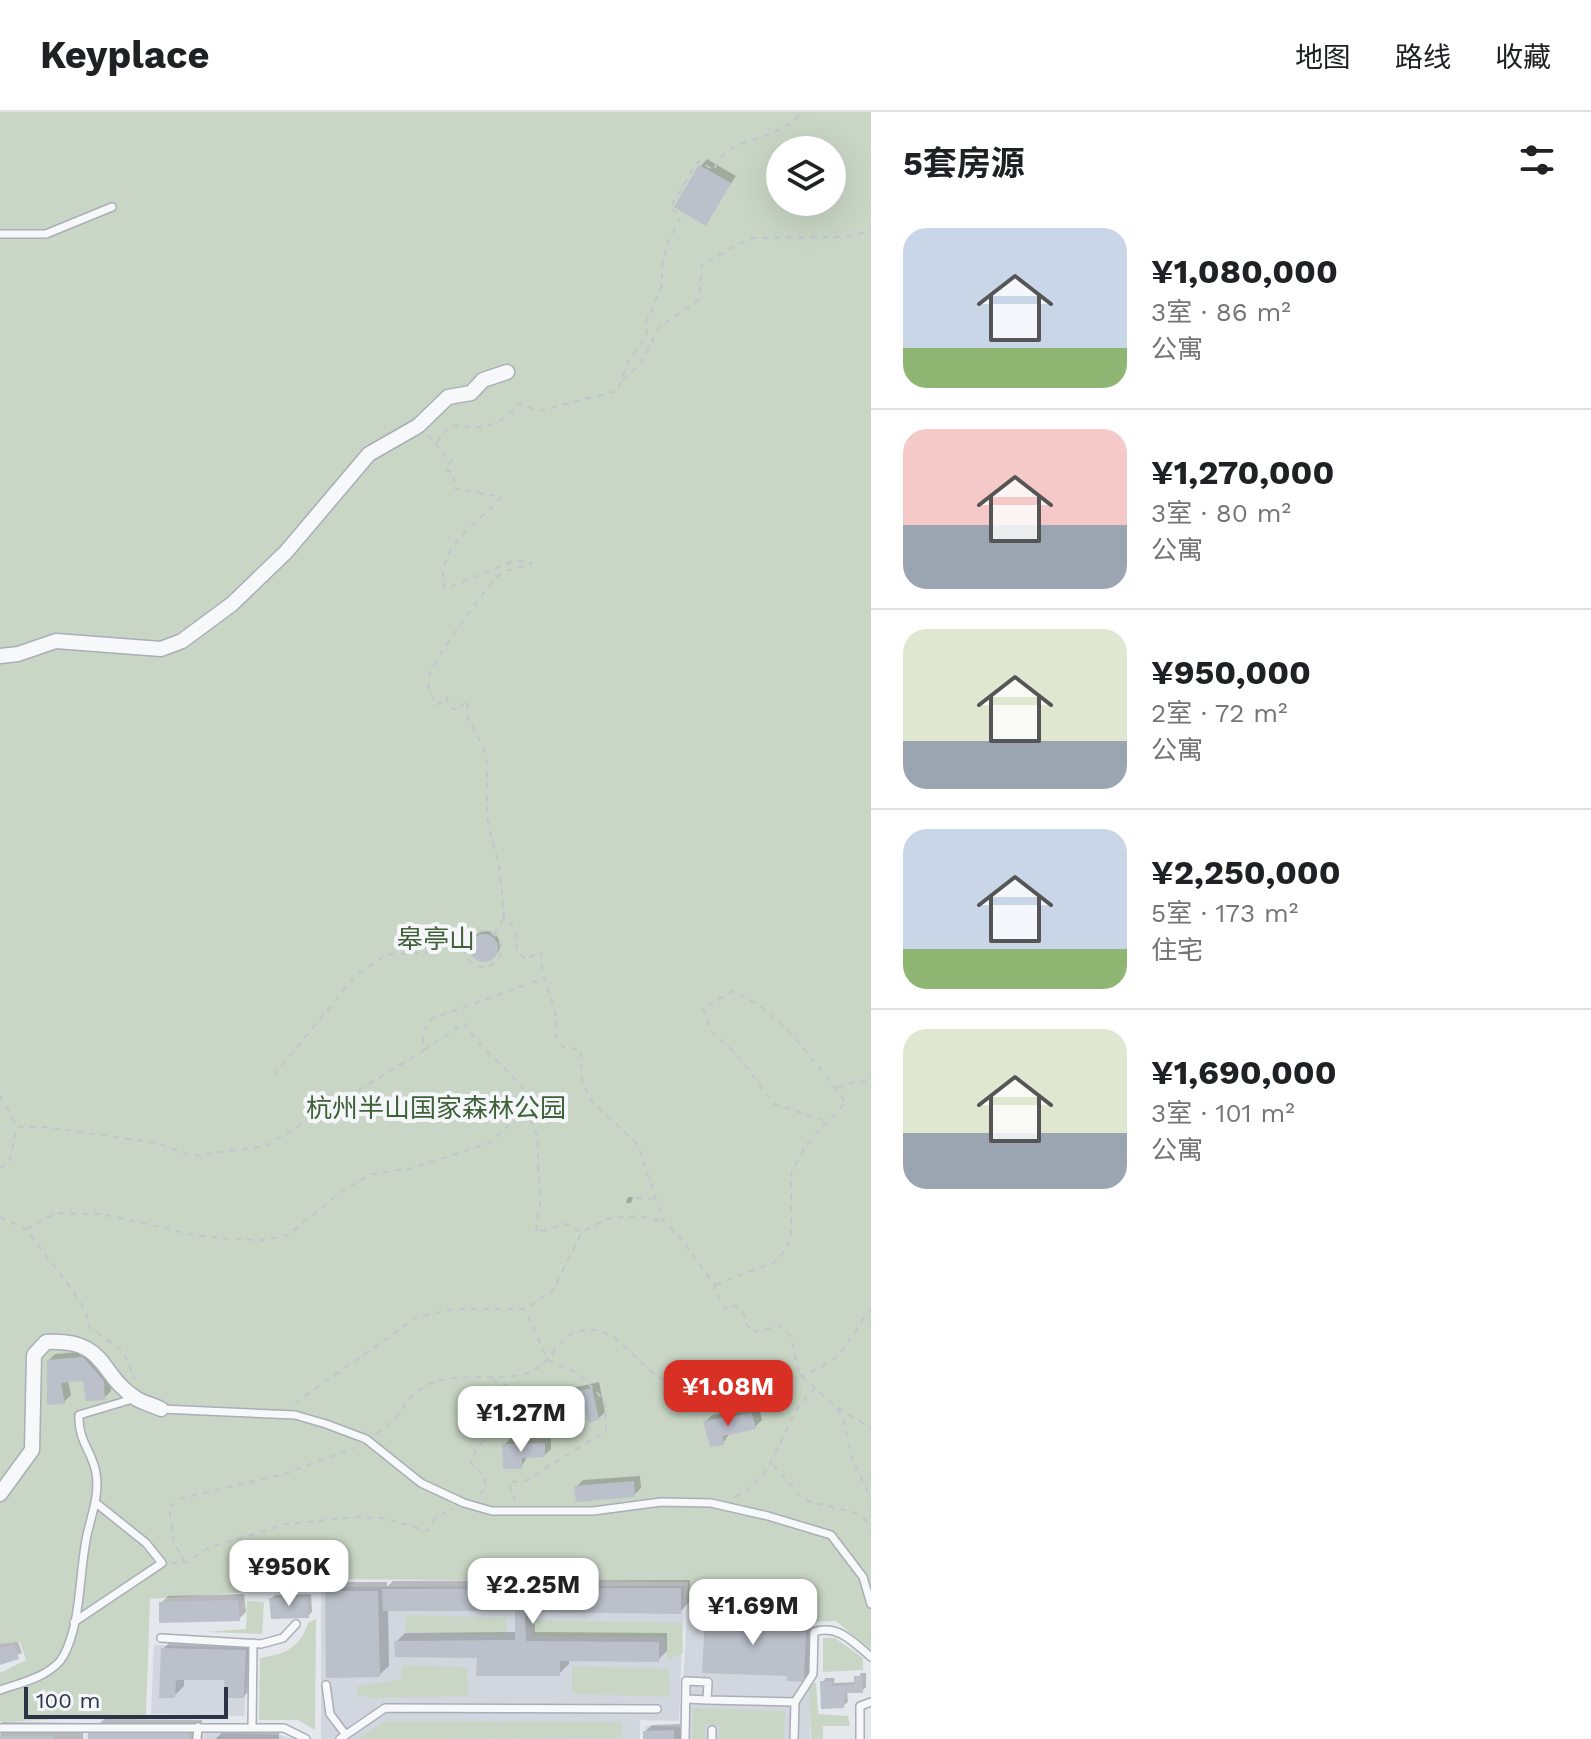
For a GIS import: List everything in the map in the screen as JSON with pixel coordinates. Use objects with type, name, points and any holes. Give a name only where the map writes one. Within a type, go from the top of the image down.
[{"type":"street","points":[[0,656],[18,654],[56,641],[161,649],[182,641],[214,620],[286,552],[369,454],[418,426],[448,397],[471,393],[483,380],[507,372]]},
{"type":"street","points":[[0,1494],[32,1450],[34,1355],[46,1342],[69,1341],[90,1349],[136,1398],[161,1409]]},
{"type":"lane","points":[[0,234],[46,234],[112,207]]},
{"type":"lane","points":[[0,1690],[43,1674],[63,1658],[74,1622],[86,1537],[96,1503],[96,1472],[78,1434],[79,1415],[136,1398]]},
{"type":"lane","points":[[161,1409],[276,1414],[311,1419],[366,1439],[421,1483],[464,1503],[492,1511],[593,1511],[661,1502],[720,1505],[831,1535],[863,1577],[871,1604]]},
{"type":"lane","points":[[74,1622],[162,1563],[146,1543],[96,1503]]},
{"type":"lane","points":[[161,1638],[253,1643],[283,1638],[296,1624]]},
{"type":"lane","points":[[794,1739],[795,1702],[813,1674],[814,1632],[827,1628],[843,1634],[871,1657]]},
{"type":"lane","points":[[252,1727],[253,1643]]},
{"type":"lane","points":[[685,1739],[686,1681],[708,1682],[707,1700]]},
{"type":"lane","points":[[326,1685],[330,1714],[343,1737],[385,1708],[657,1709]]},
{"type":"lane","points":[[686,1699],[795,1702]]},
{"type":"lane","points":[[860,1739],[860,1706],[871,1702]]},
{"type":"lane","points":[[197,1739],[198,1727]]},
{"type":"lane","points":[[0,1728],[284,1728],[306,1739]]},
{"type":"lane","points":[[78,1728],[78,1739]]},
{"type":"lane","points":[[712,1730],[712,1739]]},
{"type":"path","points":[[436,443],[451,425],[477,429],[493,426],[518,404],[539,411],[617,391],[629,361],[647,335],[645,325],[663,283],[661,271],[667,245],[681,216],[670,208],[698,161],[714,170],[725,152],[737,144],[752,143],[775,134],[802,112]]},
{"type":"path","points":[[622,381],[641,363],[659,327],[699,300],[702,264],[751,238],[844,237],[871,231]]},
{"type":"path","points":[[418,426],[436,443],[441,453],[452,460],[445,468],[454,475],[453,488],[501,497],[462,532],[448,557],[442,578],[445,589],[516,560],[532,563],[499,575],[477,599],[472,613],[460,620],[451,642],[429,675],[430,695],[437,705],[446,697],[451,708],[458,710],[467,700],[468,718],[484,749],[487,818],[500,871],[504,919],[494,935]]},
{"type":"path","points":[[504,919],[512,923],[521,957],[526,959],[541,952],[543,978],[559,1019],[555,1036],[563,1047],[581,1050],[582,1079],[589,1098],[638,1145],[663,1221],[682,1240],[685,1250],[714,1285],[722,1306],[728,1309],[735,1306],[743,1311],[747,1325],[753,1332],[780,1326],[790,1335],[800,1375],[836,1407],[871,1428]]},
{"type":"path","points":[[274,1075],[357,974],[386,955],[432,952],[453,942],[467,941],[481,931],[494,935],[500,943],[500,954],[489,966],[472,963],[465,953],[467,941]]},
{"type":"path","points":[[423,1051],[423,1033],[431,1019],[543,978]]},
{"type":"path","points":[[714,1285],[777,1261],[791,1240],[791,1173],[806,1145],[846,1102],[804,1044],[764,1006],[733,991],[703,1008],[710,1030],[737,1055],[774,1104],[826,1121]]},
{"type":"path","points":[[17,1127],[45,1127],[157,1143],[192,1156],[266,1146],[464,1023],[479,1043],[522,1086],[539,1149],[536,1232],[566,1224],[582,1232]]},
{"type":"path","points":[[835,1088],[859,1081],[871,1083]]},
{"type":"path","points":[[0,1096],[17,1127],[9,1163],[0,1168]]},
{"type":"path","points":[[26,1229],[57,1213],[102,1214],[194,1235],[263,1240],[288,1235],[342,1191],[371,1174],[413,1168],[489,1143],[526,1110]]},
{"type":"path","points":[[636,1198],[658,1199]]},
{"type":"path","points":[[276,1414],[319,1389],[417,1317],[453,1309],[525,1309],[553,1290],[582,1232],[606,1219],[637,1216],[663,1221]]},
{"type":"path","points":[[0,1217],[26,1229],[77,1299],[89,1327],[124,1352],[135,1376],[136,1398]]},
{"type":"path","points":[[518,1511],[509,1482],[525,1481],[606,1431],[605,1401],[578,1373],[548,1360],[525,1309]]},
{"type":"path","points":[[185,1563],[174,1542],[169,1507],[183,1498],[284,1474],[352,1449],[394,1424],[417,1391],[440,1381],[529,1372],[548,1360],[558,1343],[578,1331],[596,1330],[615,1339],[658,1377],[705,1391],[800,1375],[836,1358],[871,1309]]},
{"type":"path","points":[[162,1563],[185,1563],[208,1548],[286,1524],[384,1518],[427,1531],[436,1517],[480,1495],[486,1485],[483,1475],[471,1463],[473,1452],[488,1437],[529,1413],[531,1405],[516,1390],[488,1377]]},
{"type":"path","points":[[720,1505],[746,1492],[767,1474],[788,1423],[804,1398],[816,1388]]},
{"type":"path","points":[[836,1407],[844,1421],[851,1457],[871,1499]]},
{"type":"path","points":[[773,1464],[804,1500],[856,1513],[871,1524]]},
{"type":"shaded area","points":[[684,1586],[679,1721],[640,1720],[640,1739],[321,1739],[321,1587]]},
{"type":"shaded area","points":[[687,1611],[796,1614],[810,1626],[810,1739],[646,1739],[645,1726],[681,1727]]},
{"type":"shaded area","points":[[154,1645],[249,1648],[244,1716],[151,1714]]},
{"type":"shaded area","points":[[204,1733],[280,1735],[294,1739],[204,1739]]},
{"type":"green space","name":"皋亭山","points":[[0,112],[871,112],[871,1650],[836,1621],[805,1622],[796,1614],[687,1611],[688,1582],[322,1579],[264,1591],[150,1599],[146,1715],[0,1722],[0,1673],[26,1660],[20,1642],[0,1644]]},
{"type":"green space","points":[[247,1601],[264,1602],[262,1634],[206,1632],[246,1629]]},
{"type":"green space","points":[[406,1615],[507,1618],[506,1635],[405,1632]]},
{"type":"green space","points":[[316,1619],[315,1730],[298,1720],[259,1720],[260,1658],[277,1654],[296,1644],[308,1623]]},
{"type":"green space","points":[[534,1620],[682,1623],[683,1653],[668,1660],[665,1637],[533,1636]]},
{"type":"green space","points":[[823,1638],[835,1638],[863,1658],[863,1670],[823,1672]]},
{"type":"green space","points":[[402,1665],[467,1667],[468,1696],[372,1698],[357,1695],[357,1686],[401,1680]]},
{"type":"green space","points":[[572,1666],[669,1669],[670,1697],[572,1694]]},
{"type":"green space","points":[[809,1683],[816,1683],[818,1714],[848,1716],[850,1726],[823,1726],[823,1739],[811,1739]]},
{"type":"green space","points":[[693,1708],[785,1711],[784,1739],[719,1739],[719,1726],[705,1724],[705,1739],[692,1739]]},
{"type":"green space","points":[[386,1721],[621,1722],[622,1738],[357,1739]]},
{"type":"building","points":[[699,165],[731,183],[706,226],[674,207]]},
{"type":"building","points":[[484,934],[494,938],[498,948],[494,958],[484,962],[474,958],[470,948],[474,938]]},
{"type":"building","points":[[83,1357],[104,1381],[105,1400],[86,1401],[83,1381],[61,1383],[65,1404],[47,1405],[47,1360]]},
{"type":"building","points":[[592,1388],[599,1420],[588,1423],[584,1406],[570,1409],[574,1427],[556,1431],[549,1397]]},
{"type":"building","points":[[752,1413],[756,1429],[723,1436],[724,1445],[710,1447],[703,1421]]},
{"type":"building","points":[[545,1443],[545,1457],[522,1458],[522,1469],[503,1469],[502,1444]]},
{"type":"building","points":[[634,1481],[635,1497],[576,1502],[574,1486]]},
{"type":"building","points":[[681,1588],[681,1614],[525,1612],[526,1641],[659,1642],[659,1662],[560,1661],[560,1676],[476,1676],[477,1658],[395,1657],[394,1641],[515,1640],[515,1611],[383,1611],[382,1589]]},
{"type":"building","points":[[325,1591],[378,1591],[380,1677],[326,1678]]},
{"type":"building","points":[[307,1597],[309,1618],[271,1619],[269,1598]]},
{"type":"building","points":[[238,1600],[240,1621],[159,1623],[159,1602]]},
{"type":"building","points":[[705,1617],[776,1617],[778,1626],[793,1626],[794,1631],[806,1632],[804,1682],[787,1681],[787,1676],[702,1673]]},
{"type":"building","points":[[14,1645],[19,1659],[0,1665],[0,1647]]},
{"type":"building","points":[[161,1648],[246,1650],[244,1698],[225,1698],[224,1680],[176,1680],[175,1698],[159,1698]]},
{"type":"building","points":[[854,1676],[862,1676],[863,1693],[844,1693],[844,1708],[821,1709],[820,1681],[832,1682],[831,1686],[854,1685]]},
{"type":"building","points":[[674,1730],[674,1739],[643,1739],[643,1731]]},
{"type":"building","points":[[88,1732],[189,1733],[189,1739],[88,1739]]},
{"type":"building","points":[[0,1736],[53,1736],[53,1739],[0,1739]]},
{"type":"park label","name":"杭州半山国家森林公园","points":[[436,1108]]}]
